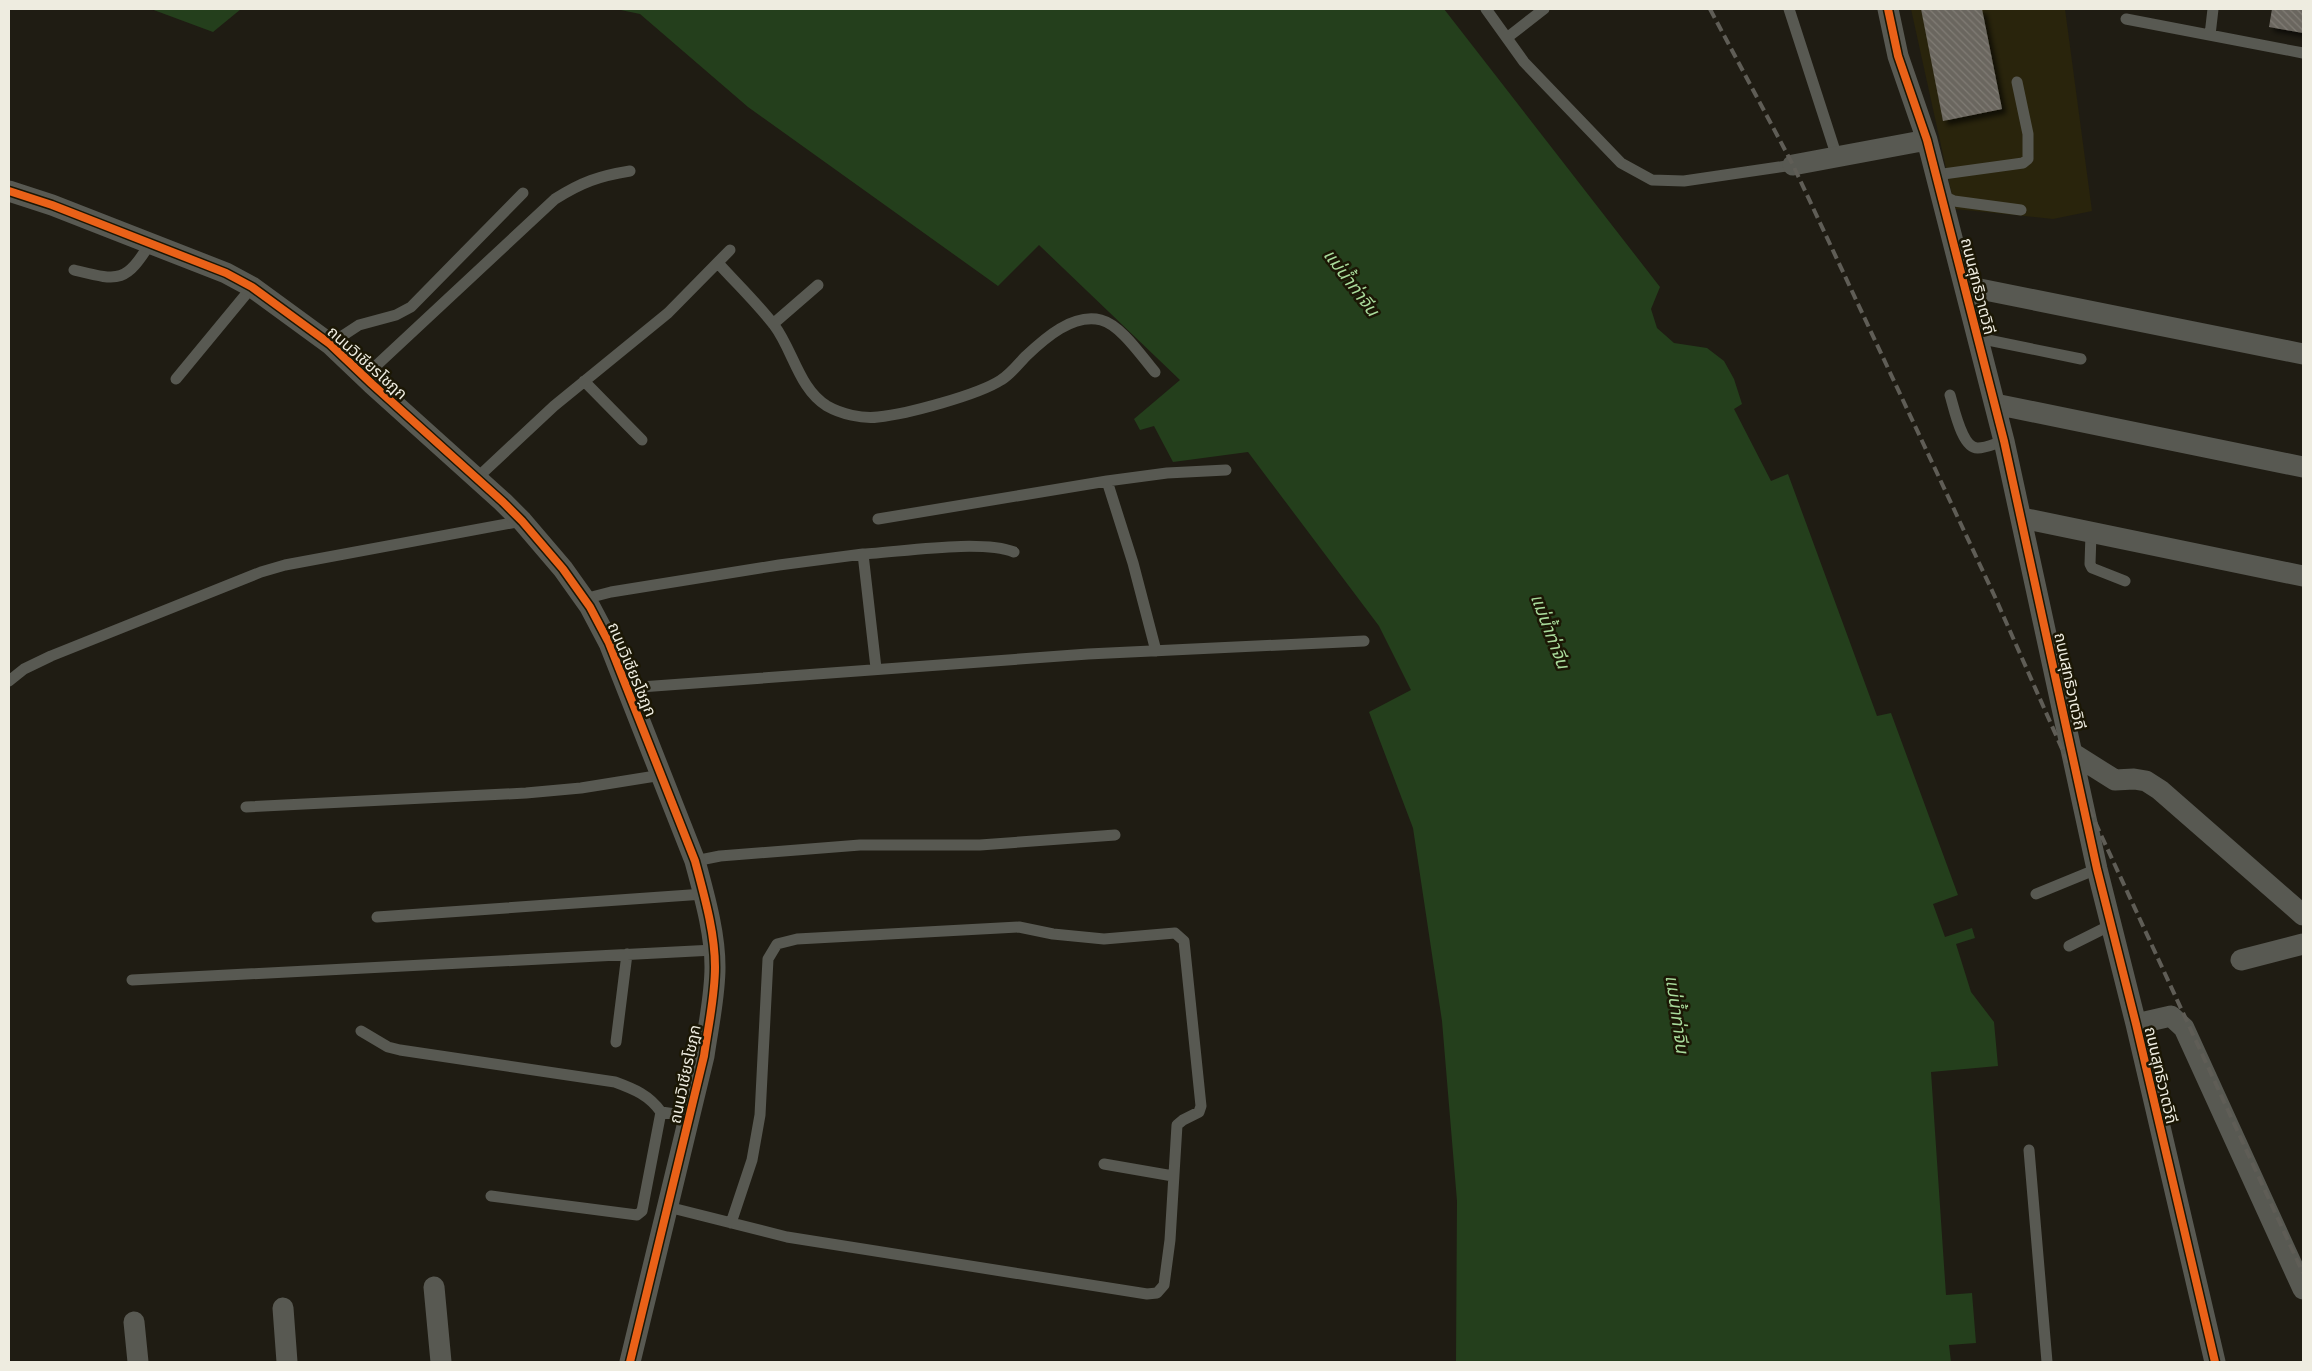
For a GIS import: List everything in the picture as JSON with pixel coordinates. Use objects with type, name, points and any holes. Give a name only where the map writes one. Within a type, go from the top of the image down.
[{"type":"street","name":"ถนนสุทธิวาตวิถี","points":[[1888,9],[1898,56],[1927,140],[2004,441],[2097,869],[2136,1024],[2215,1362]]},
{"type":"street","points":[[1793,165],[1927,140]]},
{"type":"street","name":"ถนนวิเชียรโชฎก","points":[[9,192],[52,204],[226,273],[252,288],[330,344],[522,520],[563,569],[584,599],[609,643],[695,861],[704,894],[714,950],[715,969],[712,1008],[704,1056],[630,1362]]},
{"type":"street","points":[[1965,286],[2303,354]]},
{"type":"street","points":[[1995,404],[2303,467]]},
{"type":"street","points":[[2022,518],[2091,534],[2303,576]]},
{"type":"street","points":[[2072,753],[2115,780],[2140,780],[2160,790],[2303,915]]},
{"type":"street","points":[[2241,960],[2303,944]]},
{"type":"street","points":[[2136,1024],[2171,1016],[2184,1028],[2303,1289]]},
{"type":"street","points":[[434,1288],[440,1362]]},
{"type":"street","points":[[283,1308],[287,1362]]},
{"type":"street","points":[[134,1322],[138,1362]]},
{"type":"lane","points":[[1486,9],[1508,37],[1524,62],[1621,162],[1652,180],[1684,181],[1793,165]]},
{"type":"lane","points":[[1508,37],[1544,9]]},
{"type":"lane","points":[[1790,9],[1837,157]]},
{"type":"lane","points":[[2210,35],[2213,9]]},
{"type":"lane","points":[[2126,18],[2303,53]]},
{"type":"lane","points":[[2017,82],[2028,134],[2028,159],[2024,163],[1939,185],[1954,201],[2021,210]]},
{"type":"lane","points":[[364,377],[555,198],[580,183],[606,175],[630,171]]},
{"type":"lane","points":[[330,344],[359,325],[396,315],[411,307],[523,193]]},
{"type":"lane","points":[[74,270],[108,278],[121,276],[133,270],[151,242]]},
{"type":"lane","points":[[477,478],[584,381],[668,313],[730,250]]},
{"type":"lane","points":[[718,263],[773,324],[807,387],[815,397],[839,412],[856,416],[877,417],[983,390],[1002,380],[1026,356],[1059,330],[1070,323],[1086,319],[1102,320],[1115,328],[1128,340],[1155,372]]},
{"type":"lane","points":[[773,324],[818,285]]},
{"type":"lane","points":[[176,378],[252,288]]},
{"type":"lane","points":[[1978,338],[2081,359]]},
{"type":"lane","points":[[584,381],[642,440]]},
{"type":"lane","points":[[1950,396],[1965,440],[1971,446],[1977,448],[2004,441]]},
{"type":"lane","points":[[878,519],[1107,481],[1167,473],[1226,470]]},
{"type":"lane","points":[[1107,481],[1133,563],[1156,651]]},
{"type":"lane","points":[[9,681],[24,669],[51,656],[260,572],[286,565],[522,520]]},
{"type":"lane","points":[[2091,534],[2090,564],[2092,568],[2125,580]]},
{"type":"lane","points":[[584,599],[651,586],[863,554],[981,546],[1003,548],[1014,552]]},
{"type":"lane","points":[[863,554],[876,668]]},
{"type":"lane","points":[[627,688],[876,668],[1156,651],[1364,641]]},
{"type":"lane","points":[[246,806],[526,794],[581,788],[662,775]]},
{"type":"lane","points":[[695,861],[720,856],[860,845],[980,845],[1116,835]]},
{"type":"lane","points":[[2036,894],[2097,869]]},
{"type":"lane","points":[[377,917],[704,894]]},
{"type":"lane","points":[[2069,946],[2111,925]]},
{"type":"lane","points":[[668,1207],[731,1223],[806,1240],[1147,1294],[1157,1293],[1164,1285],[1170,1240],[1177,1125],[1199,1112],[1201,1095],[1184,941],[1175,933],[1104,939],[1053,934],[1019,927],[797,939],[776,944],[768,959],[760,1115],[752,1160],[731,1223]]},
{"type":"lane","points":[[132,980],[714,950]]},
{"type":"lane","points":[[616,1042],[627,954]]},
{"type":"lane","points":[[361,1031],[388,1046],[400,1050],[615,1082],[646,1096],[654,1102],[661,1112],[642,1211],[637,1215],[490,1196]]},
{"type":"lane","points":[[661,1112],[690,1116]]},
{"type":"lane","points":[[2029,1150],[2047,1362]]},
{"type":"lane","points":[[1104,1164],[1173,1176]]},
{"type":"shaded area","points":[[1911,9],[2065,9],[2092,211],[2053,219],[1955,209]]},
{"type":"water","points":[[151,9],[241,9],[213,32]]},
{"type":"water","name":"แม่น้ำท่าจีน","points":[[616,9],[1444,9],[1660,287],[1651,309],[1657,328],[1674,343],[1707,348],[1724,361],[1734,379],[1742,404],[1734,409],[1771,481],[1788,474],[1877,716],[1891,713],[1958,895],[1933,904],[1945,937],[1972,928],[1975,938],[1956,944],[1971,992],[1994,1022],[1998,1066],[1931,1072],[1946,1295],[1972,1293],[1976,1343],[1949,1345],[1951,1362],[1456,1362],[1457,1201],[1442,1021],[1413,828],[1369,712],[1411,690],[1379,626],[1248,452],[1173,462],[1154,426],[1140,430],[1134,419],[1180,380],[1039,245],[998,286],[748,107],[640,14]]},
{"type":"building","points":[[1921,9],[1982,9],[2002,109],[1943,121]]},
{"type":"building","points":[[2272,9],[2303,9],[2303,33],[2269,27]]},
{"type":"railway","points":[[1710,9],[1793,165],[1995,597],[2078,785],[2303,1273]]},
{"type":"cycle path","points":[[1888,9],[1898,56],[1927,140],[2004,441],[2097,869],[2136,1024],[2215,1362]]},
{"type":"cycle path","points":[[9,191],[52,205],[226,273],[252,287],[330,344],[503,502],[563,569],[590,607],[609,643],[695,861],[708,914],[715,954],[714,989],[704,1056],[630,1362]]}]
